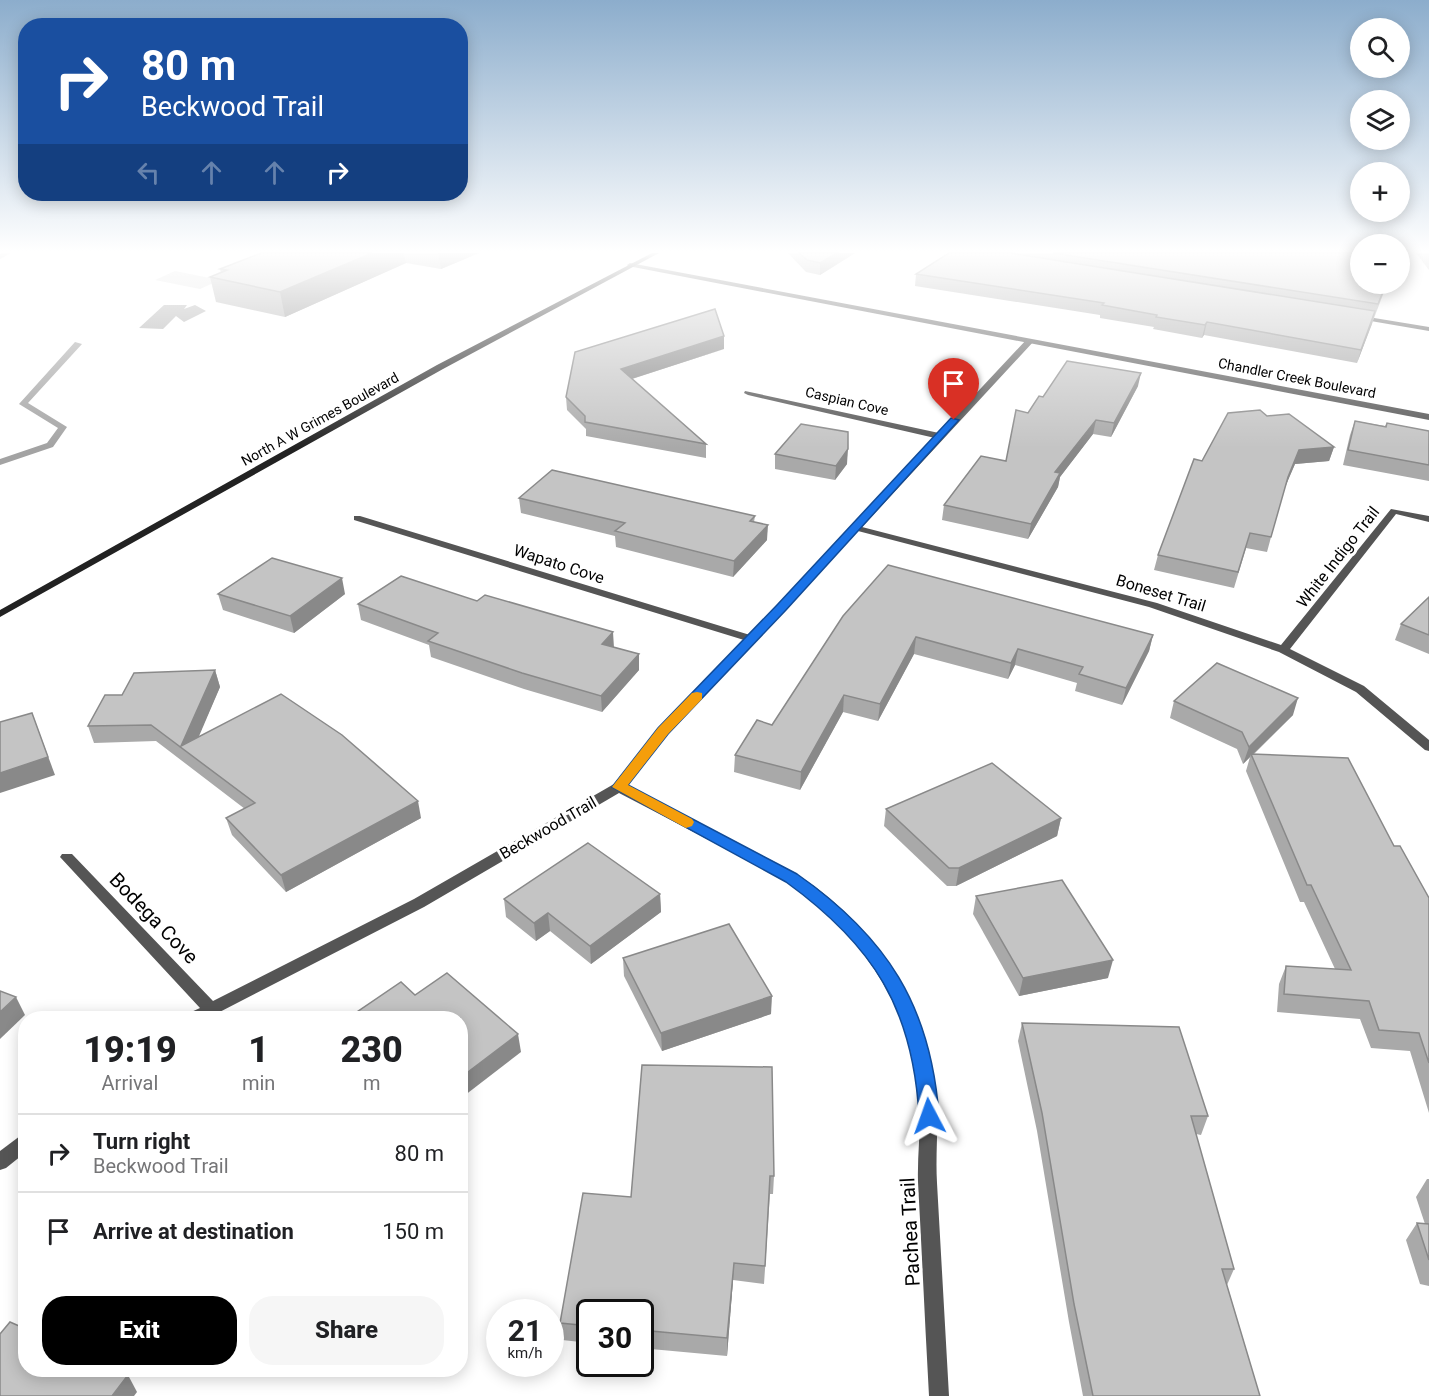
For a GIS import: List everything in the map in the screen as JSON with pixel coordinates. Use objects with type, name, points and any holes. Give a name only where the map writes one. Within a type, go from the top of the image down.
[{"type":"main road","name":"North A W Grimes Boulevard","points":[[0,614],[531,318]]},
{"type":"street","name":"Chandler Creek Boulevard","points":[[909,318],[1429,417]]},
{"type":"street","points":[[1365,318],[1429,329]]},
{"type":"street","name":"Beckwood Trail","points":[[207,1011],[419,903],[619,787],[663,731],[752,639],[1029,341]]},
{"type":"street","name":"Caspian Cove","points":[[748,393],[939,436]]},
{"type":"street","name":"White Indigo Trail","points":[[1283,650],[1394,511],[1429,519]]},
{"type":"street","name":"Wapato Cove","points":[[357,518],[752,639]]},
{"type":"street","name":"Boneset Trail","points":[[856,528],[1153,605],[1283,650],[1360,689],[1429,747]]},
{"type":"street","name":"Pachea Trail","points":[[619,787],[792,878],[816,895],[859,935],[895,984],[908,1011],[926,1072],[931,1138],[927,1173],[939,1396]]},
{"type":"street","name":"Bodega Cove","points":[[67,857],[211,1009]]},
{"type":"street","points":[[0,1162],[18,1147]]},
{"type":"shaded area","points":[[150,318],[174,318],[163,329],[139,328]]},
{"type":"shaded area","points":[[179,318],[192,318],[184,322]]},
{"type":"building","points":[[685,318],[718,318],[724,336],[621,369],[706,444],[585,422],[585,416],[566,397],[575,352]]},
{"type":"building","points":[[1163,318],[1372,318],[1361,350],[1207,322],[1205,325]]},
{"type":"building","points":[[1067,361],[1141,373],[1114,423],[1096,420],[1055,472],[1060,473],[1031,524],[944,505],[981,456],[1006,461],[1016,410],[1028,413],[1039,396],[1043,397]]},
{"type":"building","points":[[1260,410],[1267,416],[1289,414],[1334,447],[1299,450],[1288,477],[1271,537],[1250,533],[1238,572],[1158,555],[1194,459],[1202,461],[1228,413]]},
{"type":"building","points":[[1355,421],[1386,427],[1387,423],[1429,431],[1429,465],[1348,450]]},
{"type":"building","points":[[801,424],[848,432],[848,449],[836,466],[775,454]]},
{"type":"building","points":[[552,470],[755,516],[750,521],[768,525],[734,561],[615,531],[625,523],[519,498]]},
{"type":"building","points":[[272,558],[342,578],[290,616],[218,594]]},
{"type":"building","points":[[888,565],[1153,635],[1126,688],[1079,674],[1083,667],[1018,649],[1011,663],[916,637],[880,704],[844,695],[801,772],[735,755],[757,720],[772,725],[843,616]]},
{"type":"building","points":[[401,576],[477,601],[485,595],[613,632],[602,644],[639,654],[601,696],[522,673],[428,641],[438,633],[358,604]]},
{"type":"building","points":[[1429,597],[1429,635],[1401,624]]},
{"type":"building","points":[[1217,663],[1298,698],[1249,747],[1242,732],[1174,701]]},
{"type":"building","points":[[215,670],[181,746],[281,694],[342,735],[418,801],[281,875],[226,818],[255,803],[151,725],[88,726],[105,695],[122,695],[134,673]]},
{"type":"building","points":[[32,713],[48,757],[0,773],[0,722]]},
{"type":"building","points":[[1251,754],[1348,758],[1394,846],[1400,846],[1429,898],[1429,1063],[1419,1033],[1379,1030],[1369,1001],[1284,994],[1286,966],[1351,970],[1311,885],[1307,885]]},
{"type":"building","points":[[992,763],[1061,818],[959,868],[949,868],[886,809]]},
{"type":"building","points":[[588,843],[660,894],[590,946],[548,913],[534,923],[504,899]]},
{"type":"building","points":[[1062,880],[1113,960],[1023,978],[976,896]]},
{"type":"building","points":[[729,924],[772,996],[661,1033],[623,958]]},
{"type":"building","points":[[447,973],[518,1034],[468,1072],[468,1011],[358,1011],[401,982],[415,995]]},
{"type":"building","points":[[0,991],[16,997],[0,1012]]},
{"type":"building","points":[[1022,1023],[1179,1027],[1208,1116],[1191,1116],[1234,1269],[1222,1269],[1260,1396],[1093,1396],[1074,1304],[1042,1113]]},
{"type":"building","points":[[642,1065],[772,1067],[774,1176],[770,1176],[765,1266],[734,1263],[727,1338],[654,1331],[654,1299],[576,1299],[576,1325],[564,1323],[564,1300],[583,1193],[631,1197]]},
{"type":"building","points":[[1417,1223],[1429,1224],[1429,1260]]},
{"type":"building","points":[[10,1322],[18,1326],[18,1377],[126,1377],[112,1396],[0,1396],[0,1334]]},
{"type":"waterway","points":[[0,462],[50,445],[63,427],[23,404],[78,344]]},
{"type":"slow traffic","points":[[686,822],[619,787],[663,731],[697,696]]},
{"type":"route","points":[[929,1116],[926,1072],[908,1011],[895,984],[859,935],[816,895],[792,878],[619,787],[663,731],[782,608],[954,420]]}]
